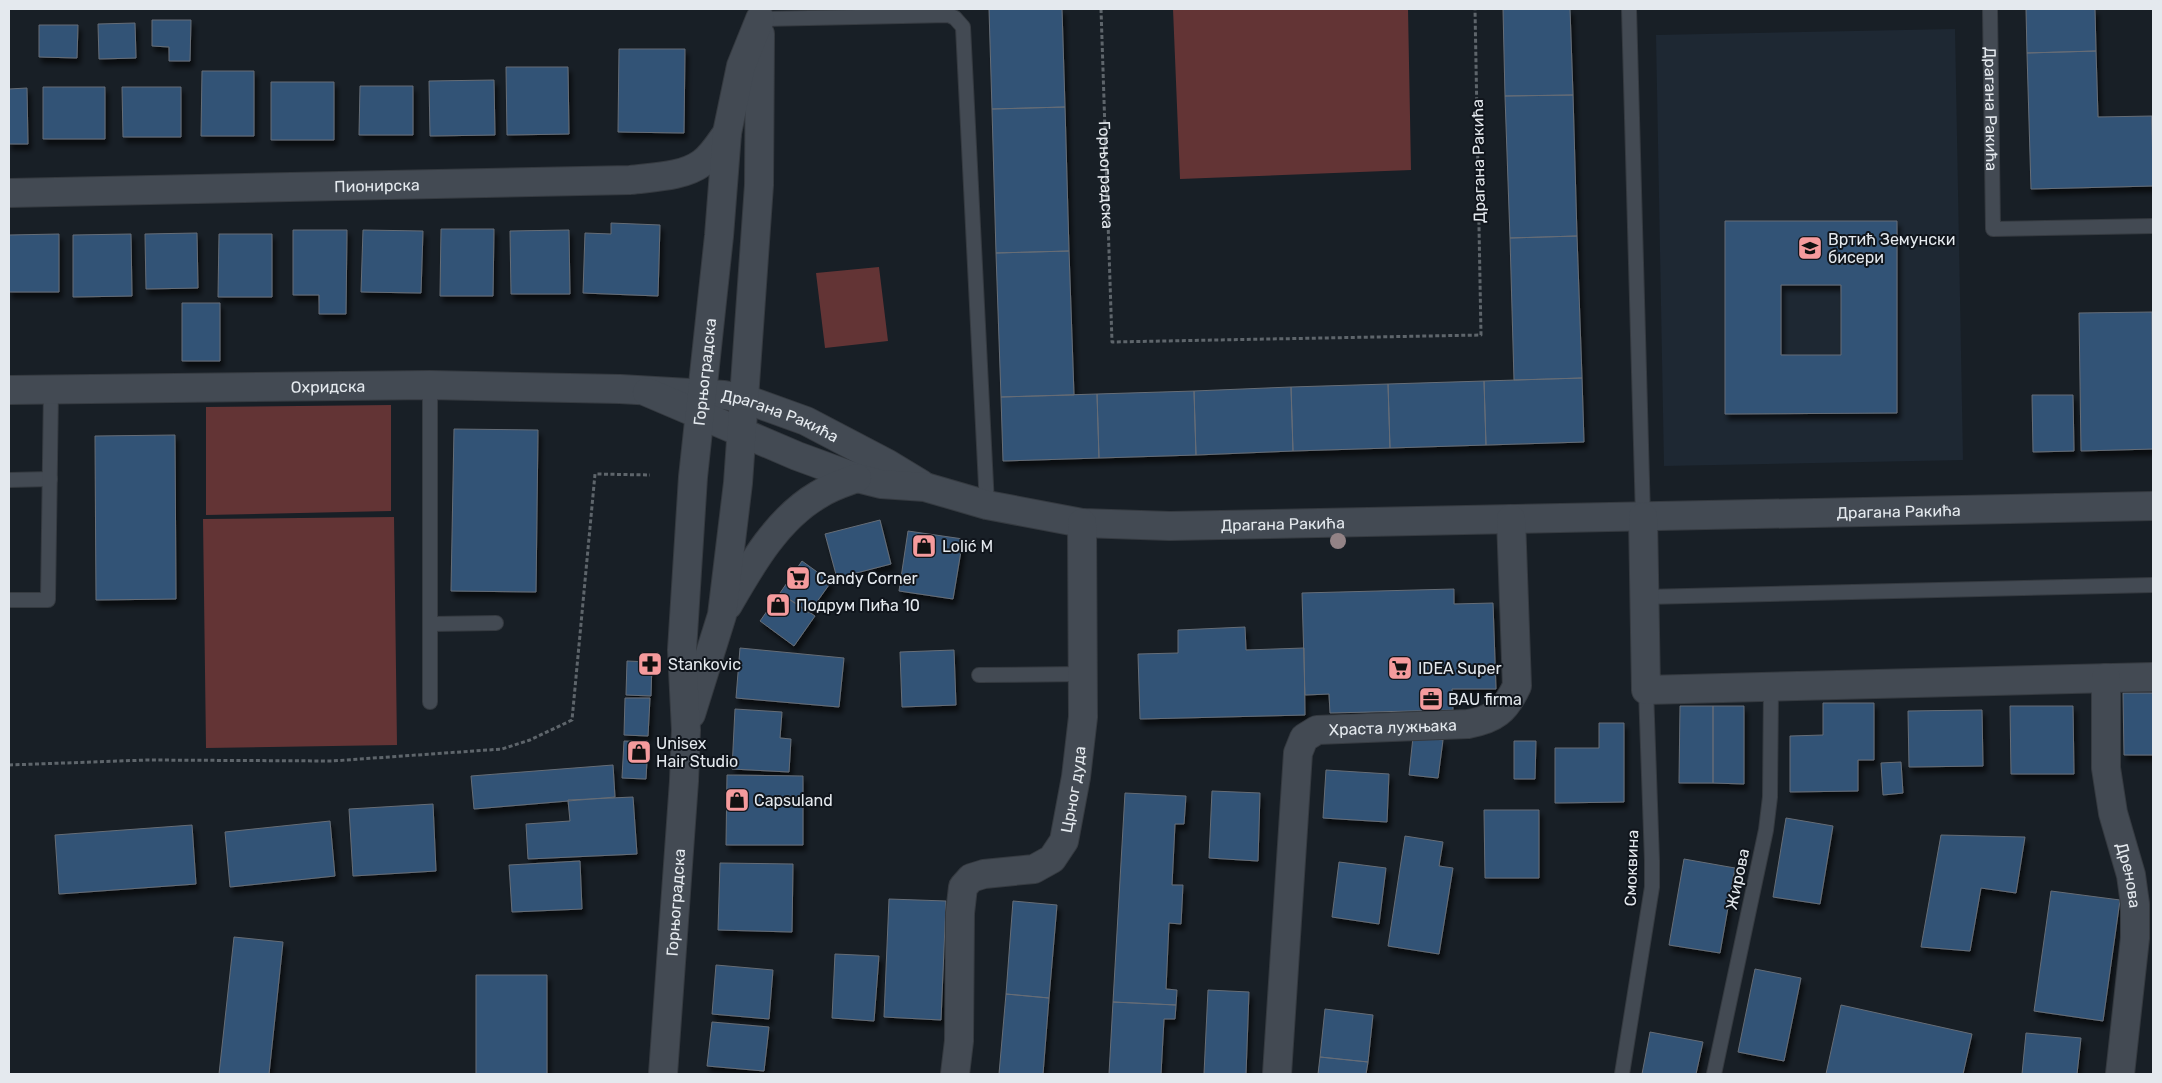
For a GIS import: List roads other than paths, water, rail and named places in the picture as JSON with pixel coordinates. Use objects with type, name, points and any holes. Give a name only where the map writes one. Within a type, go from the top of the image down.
[{"type":"street","name":"Горњоградска","points":[[663,1074],[686,730],[682,650],[693,477],[719,236],[727,133],[741,66],[761,14]]},
{"type":"street","name":"Горњоградска","points":[[686,730],[722,615],[742,432],[760,185],[761,14]]},
{"type":"street","name":"Пионирска","points":[[9,193],[630,180],[666,176],[690,169],[702,163],[727,133]]},
{"type":"street","name":"Охридска","points":[[9,390],[430,385],[620,389],[647,392]]},
{"type":"street","name":"Драгана Ракића","points":[[647,392],[701,404],[745,399],[806,420],[888,464],[926,487]]},
{"type":"street","name":"Драгана Ракића","points":[[701,404],[742,432],[797,456],[857,478],[881,484],[926,487],[987,505],[1082,523],[1170,526],[2153,506]]},
{"type":"street","points":[[722,615],[747,572],[762,551],[798,509],[817,495],[857,478]]},
{"type":"street","points":[[1643,517],[1646,690],[2153,677]]},
{"type":"street","name":"Храста лужњака","points":[[1277,1074],[1298,753],[1304,738],[1317,730],[1468,724],[1484,721],[1506,708],[1517,686],[1511,519]]},
{"type":"street","name":"Црног дуда","points":[[955,1074],[960,1041],[960,913],[963,887],[972,878],[984,874],[1034,869],[1052,858],[1064,842],[1083,718],[1082,523]]},
{"type":"street","name":"Дренова","points":[[2106,678],[2106,768],[2113,812],[2131,876],[2135,904],[2135,938],[2120,1074]]},
{"type":"lane","points":[[1629,9],[1643,517]]},
{"type":"lane","name":"Драгана Ракића","points":[[1990,9],[1993,230],[2153,226]]},
{"type":"lane","points":[[761,14],[949,15],[955,18],[963,27],[987,505]]},
{"type":"lane","points":[[430,385],[430,702]]},
{"type":"lane","points":[[9,600],[48,600],[51,390]]},
{"type":"lane","points":[[9,480],[50,479]]},
{"type":"lane","points":[[1645,597],[2153,585]]},
{"type":"lane","points":[[431,624],[496,623]]},
{"type":"lane","points":[[979,675],[1084,674]]},
{"type":"lane","name":"Жирова","points":[[1714,1074],[1766,830],[1770,797],[1771,688]]},
{"type":"lane","name":"Смоквина","points":[[1622,1074],[1652,887],[1646,690]]},
{"type":"place","name":"Вртић Земунски бисери","points":[[1810,248]]},
{"type":"place","name":"Lolić M","points":[[924,546]]},
{"type":"place","name":"Candy Corner","points":[[798,578]]},
{"type":"place","name":"Подрум Пића 10","points":[[778,605]]},
{"type":"place","name":"Stankovic","points":[[650,664]]},
{"type":"place","name":"IDEA Super","points":[[1400,668]]},
{"type":"place","name":"BAU firma","points":[[1431,699]]},
{"type":"place","name":"Unisex Hair Studio","points":[[639,752]]},
{"type":"place","name":"Capsuland","points":[[737,800]]}]
